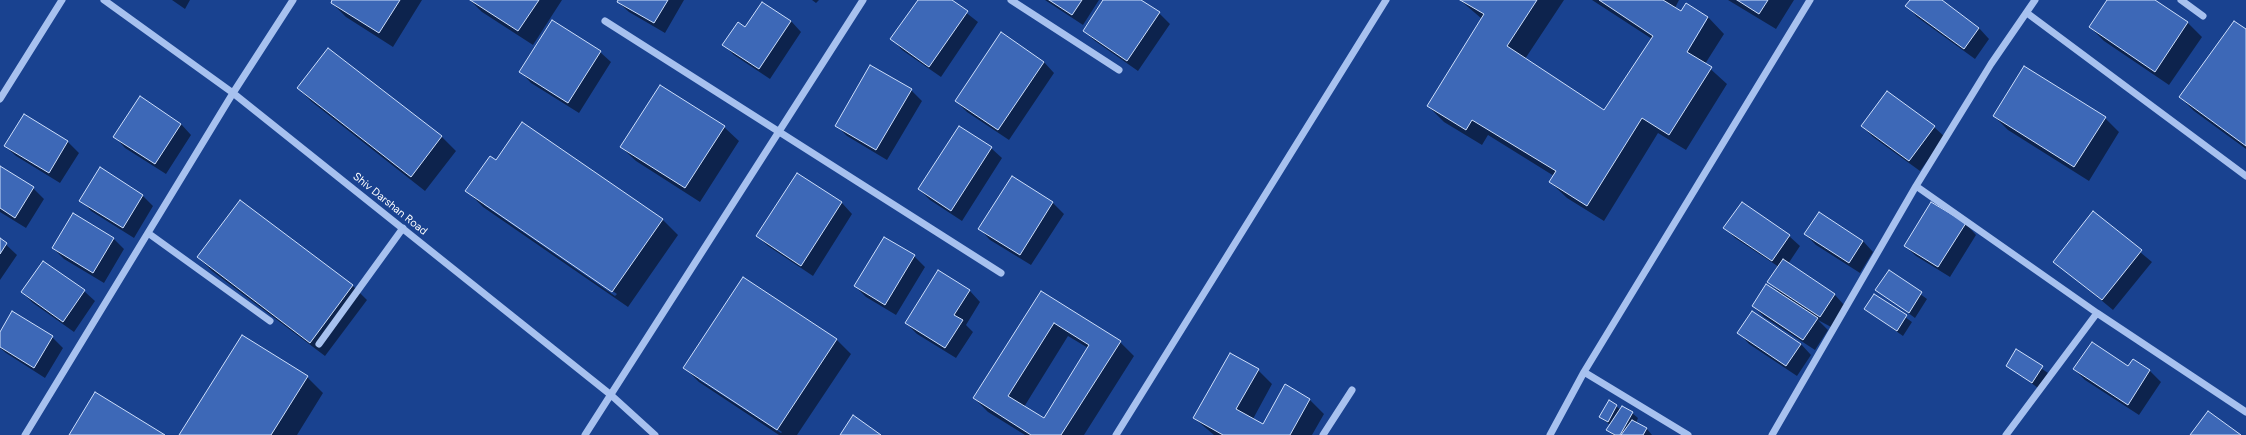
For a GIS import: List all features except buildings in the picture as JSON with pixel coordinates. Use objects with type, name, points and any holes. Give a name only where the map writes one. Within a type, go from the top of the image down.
[{"type":"street","points":[[0,99],[62,0]]},
{"type":"street","name":"Shiv Darshan Road","points":[[104,0],[233,93],[611,395],[655,435]]},
{"type":"street","points":[[25,435],[233,93],[293,0]]},
{"type":"street","points":[[585,435],[863,0]]},
{"type":"street","points":[[1011,0],[1119,70]]},
{"type":"street","points":[[1116,435],[1386,0]]},
{"type":"street","points":[[1550,435],[1584,372],[1810,0]]},
{"type":"street","points":[[1772,435],[1916,186],[1991,64],[2035,0]]},
{"type":"street","points":[[2181,0],[2203,16]]},
{"type":"street","points":[[2027,13],[2246,176]]},
{"type":"street","points":[[605,21],[1001,273]]},
{"type":"street","points":[[1916,186],[2097,313],[2246,412]]},
{"type":"street","points":[[319,344],[403,228]]},
{"type":"street","points":[[148,233],[270,321]]},
{"type":"street","points":[[2006,435],[2097,313]]},
{"type":"street","points":[[1584,372],[1688,435]]},
{"type":"street","points":[[1323,435],[1352,390]]}]
